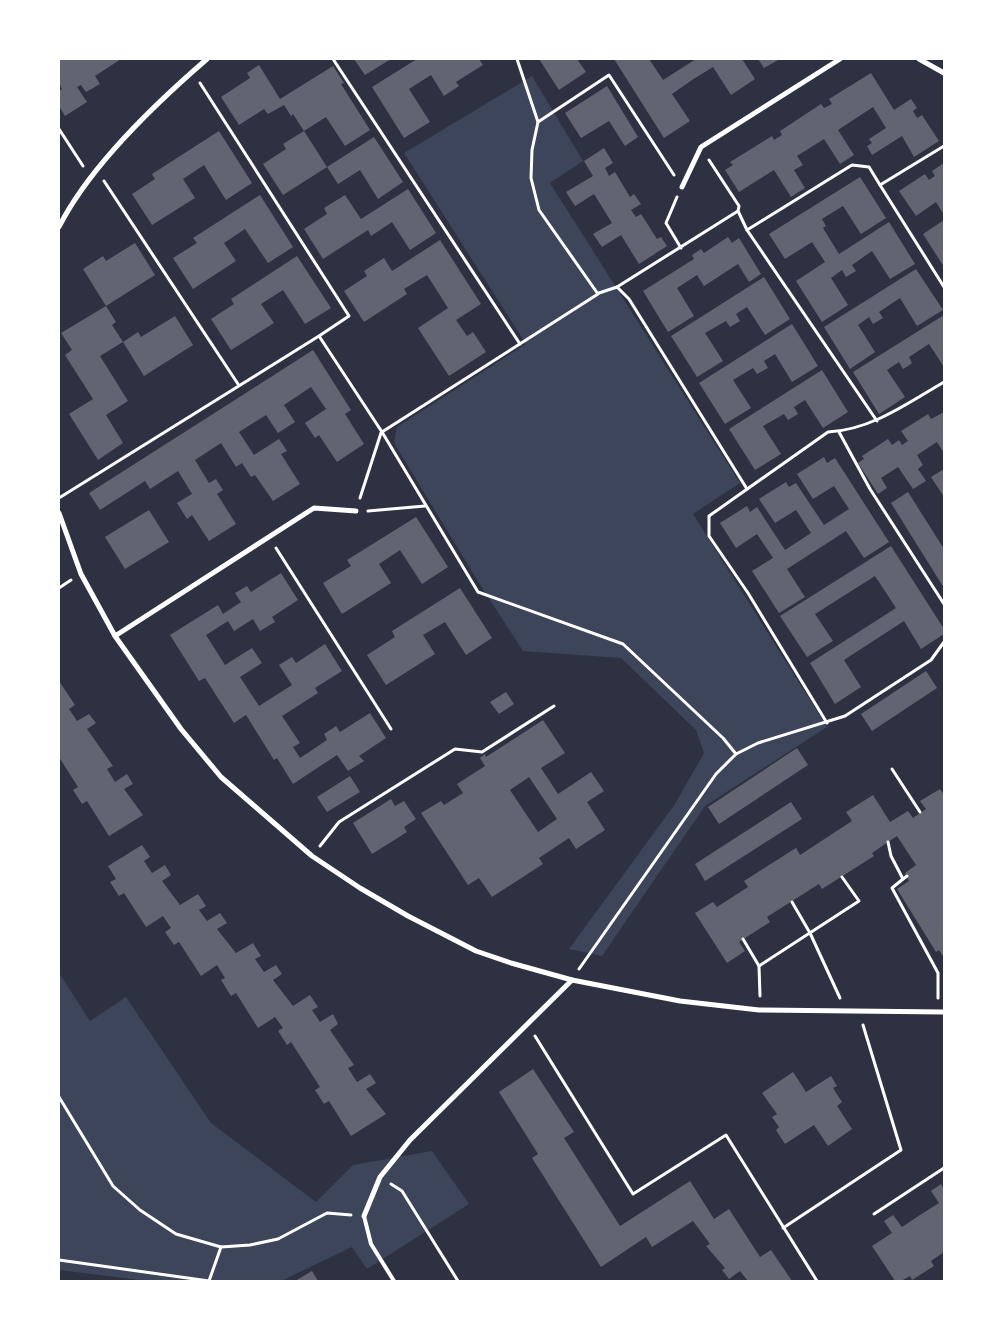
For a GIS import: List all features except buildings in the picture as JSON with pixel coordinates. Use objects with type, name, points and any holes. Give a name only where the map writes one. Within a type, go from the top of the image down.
[{"type":"street","points":[[59,227],[97,170],[146,117],[192,71],[207,59]]},
{"type":"street","points":[[682,187],[701,147],[840,59]]},
{"type":"street","points":[[918,59],[944,73]]},
{"type":"street","points":[[115,636],[314,508],[356,512]]},
{"type":"street","points":[[59,513],[81,574],[115,636],[181,729],[221,777],[312,856],[360,888],[476,951],[572,980],[680,1001],[759,1010],[941,1012]]},
{"type":"street","points":[[364,1216],[380,1177],[410,1140],[572,980]]},
{"type":"lane","points":[[364,1216],[372,1244],[394,1281]]},
{"type":"path","points":[[333,59],[520,344]]},
{"type":"path","points":[[517,59],[538,122],[532,150],[531,178],[539,210],[598,294]]},
{"type":"path","points":[[59,498],[349,316],[192,71]]},
{"type":"path","points":[[538,122],[609,75],[682,187],[666,223],[681,248]]},
{"type":"path","points":[[59,129],[90,178]]},
{"type":"path","points":[[880,185],[944,146]]},
{"type":"path","points":[[701,147],[739,206],[738,212],[747,230],[877,421]]},
{"type":"path","points":[[747,230],[852,165],[869,167],[944,287]]},
{"type":"path","points":[[97,170],[238,384]]},
{"type":"path","points":[[425,506],[356,512],[382,432],[598,294],[617,287],[738,212]]},
{"type":"path","points":[[617,287],[629,299],[747,489]]},
{"type":"path","points":[[319,336],[382,432],[478,592],[623,644],[723,738],[736,754]]},
{"type":"path","points":[[827,723],[748,593],[709,536],[709,516],[828,432],[839,432],[877,421],[944,382]]},
{"type":"path","points":[[839,432],[870,489],[944,604]]},
{"type":"path","points":[[269,537],[390,729]]},
{"type":"path","points":[[572,980],[592,948],[716,774],[736,754],[758,743],[845,716],[932,660],[944,642]]},
{"type":"path","points":[[312,856],[339,822],[455,749],[482,752],[554,706]]},
{"type":"path","points":[[892,769],[920,812]]},
{"type":"path","points":[[888,842],[896,867],[903,879]]},
{"type":"path","points":[[907,876],[892,888],[938,973],[941,1012]]},
{"type":"path","points":[[759,966],[860,901],[842,877]]},
{"type":"path","points":[[792,902],[810,933],[846,1012]]},
{"type":"path","points":[[743,939],[759,966],[759,1010]]},
{"type":"path","points":[[783,1228],[901,1150],[859,1012]]},
{"type":"path","points":[[528,1024],[633,1194],[726,1135],[817,1281]]},
{"type":"path","points":[[59,1097],[113,1186],[140,1210],[176,1234],[221,1247],[250,1245],[278,1239],[327,1213],[364,1216]]},
{"type":"path","points":[[874,1214],[944,1168]]},
{"type":"path","points":[[380,1177],[402,1191],[458,1281]]},
{"type":"path","points":[[59,1260],[209,1281],[221,1247]]},
{"type":"shaded area","points":[[532,76],[583,161],[550,183],[740,483],[693,514],[827,727],[705,806],[602,956],[569,949],[675,804],[704,753],[696,730],[621,658],[523,651],[479,583],[394,443],[397,427],[526,344],[404,153]]},
{"type":"shaded area","points":[[59,973],[90,1021],[126,997],[211,1123],[316,1202],[353,1165],[432,1151],[469,1204],[367,1269],[352,1247],[281,1281],[147,1281],[59,1270]]}]
